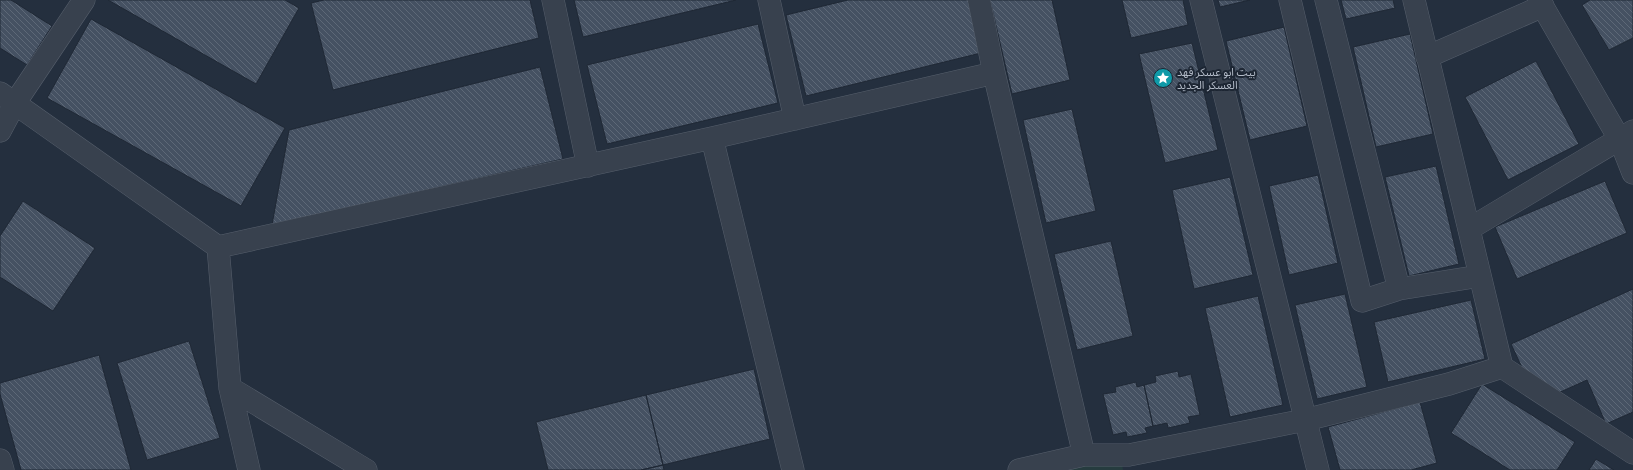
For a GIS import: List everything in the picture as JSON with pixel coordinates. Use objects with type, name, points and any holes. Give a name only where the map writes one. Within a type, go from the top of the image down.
[{"type":"street","points":[[0,132],[7,98],[84,0]]},
{"type":"street","points":[[553,0],[588,166]]},
{"type":"street","points":[[769,0],[795,119]]},
{"type":"street","points":[[979,0],[994,73],[1084,455]]},
{"type":"street","points":[[1201,0],[1318,470]]},
{"type":"street","points":[[1290,0],[1362,301],[1399,289],[1480,276]]},
{"type":"street","points":[[1326,0],[1399,289]]},
{"type":"street","points":[[1414,0],[1502,367],[1633,453]]},
{"type":"street","points":[[1427,57],[1541,3],[1627,136],[1633,173]]},
{"type":"street","points":[[7,98],[218,247],[588,166],[994,73]]},
{"type":"street","points":[[1469,229],[1627,136]]},
{"type":"street","points":[[712,138],[792,470]]},
{"type":"street","points":[[218,247],[230,388],[249,470]]},
{"type":"street","points":[[1019,470],[1084,455],[1131,463],[1449,384],[1502,367]]},
{"type":"street","points":[[230,388],[366,470]]},
{"type":"street","points":[[0,460],[3,470]]},
{"type":"green space","points":[[1086,462],[1122,463],[1123,470],[1050,470]]},
{"type":"building","points":[[0,0],[11,0],[52,26],[27,65],[0,48]]},
{"type":"building","points":[[108,0],[285,0],[299,8],[256,84]]},
{"type":"building","points":[[324,0],[530,0],[539,38],[333,90],[311,3]]},
{"type":"building","points":[[574,0],[736,0],[583,37]]},
{"type":"building","points":[[848,0],[969,0],[981,53],[806,96],[786,15]]},
{"type":"building","points":[[990,0],[1052,0],[1070,80],[1012,94]]},
{"type":"building","points":[[1122,0],[1183,0],[1188,25],[1131,38]]},
{"type":"building","points":[[1218,0],[1250,0],[1220,7]]},
{"type":"building","points":[[1341,0],[1393,0],[1395,8],[1346,19]]},
{"type":"building","points":[[1590,0],[1633,0],[1633,38],[1609,50],[1582,5]]},
{"type":"building","points":[[91,19],[285,128],[241,206],[47,98]]},
{"type":"building","points":[[758,24],[778,103],[607,144],[587,65]]},
{"type":"building","points":[[1284,27],[1307,126],[1250,140],[1226,41]]},
{"type":"building","points":[[1410,34],[1433,134],[1376,147],[1353,47]]},
{"type":"building","points":[[1192,43],[1218,150],[1165,163],[1139,54]]},
{"type":"building","points":[[1536,61],[1579,144],[1508,180],[1465,97]]},
{"type":"building","points":[[540,67],[563,159],[272,225],[289,130]]},
{"type":"building","points":[[1072,109],[1096,211],[1046,223],[1023,120]]},
{"type":"building","points":[[1436,166],[1459,264],[1409,276],[1385,177]]},
{"type":"building","points":[[1318,175],[1338,263],[1289,275],[1269,186]]},
{"type":"building","points":[[1230,177],[1253,275],[1194,289],[1172,190]]},
{"type":"building","points":[[1605,181],[1627,233],[1517,279],[1495,227]]},
{"type":"building","points":[[23,201],[95,248],[53,311],[0,277],[0,236]]},
{"type":"building","points":[[1111,241],[1133,336],[1077,350],[1054,254]]},
{"type":"building","points":[[1633,289],[1633,412],[1606,424],[1587,380],[1556,394],[1525,374],[1511,344]]},
{"type":"building","points":[[1345,294],[1367,387],[1317,399],[1295,305]]},
{"type":"building","points":[[1258,296],[1283,405],[1230,417],[1205,308]]},
{"type":"building","points":[[1471,300],[1485,359],[1388,382],[1374,322]]},
{"type":"building","points":[[189,341],[220,438],[147,460],[117,363]]},
{"type":"building","points":[[99,355],[131,470],[21,470],[0,394],[0,383]]},
{"type":"building","points":[[754,369],[770,439],[663,465],[646,395]]},
{"type":"building","points":[[1178,371],[1179,377],[1191,374],[1200,415],[1188,417],[1190,423],[1168,428],[1167,423],[1153,426],[1144,385],[1156,382],[1155,376]]},
{"type":"building","points":[[1136,382],[1137,387],[1144,385],[1153,426],[1145,428],[1147,433],[1127,437],[1126,432],[1113,435],[1103,394],[1116,392],[1115,387]]},
{"type":"building","points":[[1482,384],[1575,442],[1557,470],[1510,470],[1451,433]]},
{"type":"building","points":[[646,395],[663,465],[641,470],[548,470],[536,422]]},
{"type":"building","points":[[1420,402],[1437,463],[1411,470],[1340,470],[1328,427]]},
{"type":"building","points":[[1596,459],[1614,470],[1589,470]]},
{"type":"building","points":[[663,465],[664,470],[641,470]]},
{"type":"place","name":"بيت ابو عسكر فهد العسكر الجديد","points":[[1163,78]]}]
